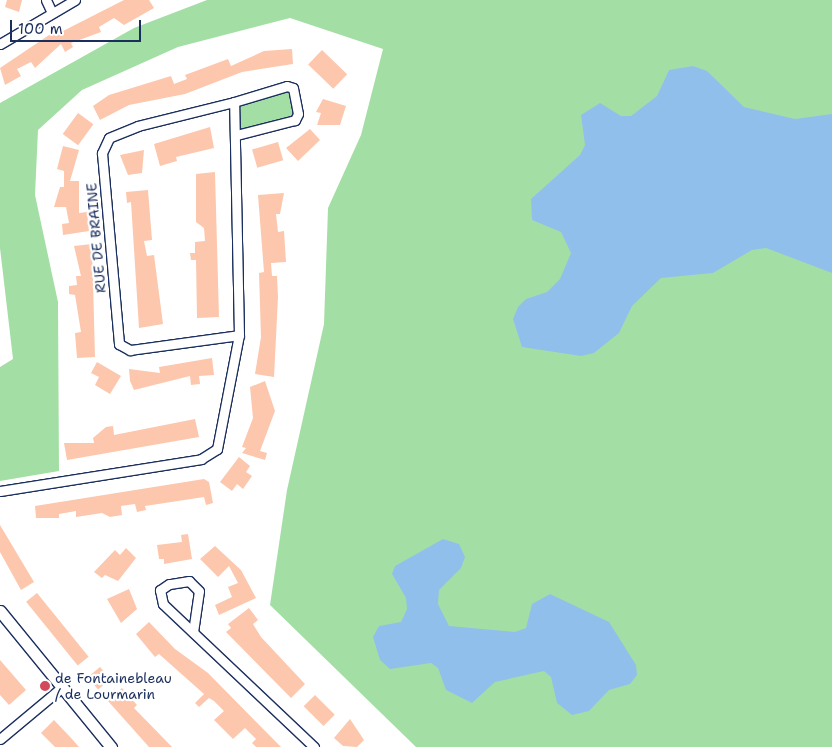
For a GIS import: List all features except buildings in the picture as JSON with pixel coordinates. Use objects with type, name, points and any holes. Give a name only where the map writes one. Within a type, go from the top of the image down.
[{"type":"street","points":[[46,0],[52,13]]},
{"type":"street","points":[[0,44],[74,0]]},
{"type":"street","name":"RUE DE BRAINE","points":[[236,135],[295,120],[298,114],[293,88],[287,86],[234,102],[125,130],[109,138],[102,153],[119,344],[130,350],[239,335]]},
{"type":"street","points":[[0,491],[211,455],[218,443],[239,335],[234,102]]},
{"type":"street","points":[[193,632],[199,591],[189,581],[169,584],[160,590],[162,604],[314,747]]},
{"type":"street","points":[[0,612],[60,689],[111,747]]},
{"type":"street","points":[[0,740],[60,689]]},
{"type":"green space","points":[[207,0],[832,0],[832,747],[416,747],[270,605],[287,490],[324,324],[328,208],[361,135],[383,49],[290,18],[178,47],[82,90],[38,130],[35,195],[58,302],[59,471],[0,481],[0,367],[13,359],[0,248],[0,103],[134,28]]},
{"type":"green space","points":[[293,88],[295,120],[236,135],[234,102]]},
{"type":"water","points":[[693,66],[707,71],[744,107],[795,119],[832,114],[832,273],[766,248],[752,250],[713,273],[661,278],[632,306],[619,333],[594,353],[581,356],[522,347],[513,319],[518,307],[526,299],[547,292],[560,279],[571,253],[561,232],[532,220],[531,199],[580,155],[585,145],[581,115],[600,103],[621,116],[631,116],[657,96],[669,70]]},
{"type":"water","points":[[443,539],[459,544],[465,557],[461,568],[439,590],[438,604],[449,626],[515,632],[526,628],[532,604],[550,594],[609,622],[636,665],[637,675],[630,684],[609,690],[589,711],[572,715],[557,703],[551,677],[544,671],[495,682],[472,703],[446,690],[438,668],[431,663],[390,669],[380,660],[373,637],[379,626],[401,622],[407,609],[406,598],[392,574],[395,566]]},
{"type":"place","name":"de Fontainebleau / de Lourmarin","points":[[45,686]]}]
